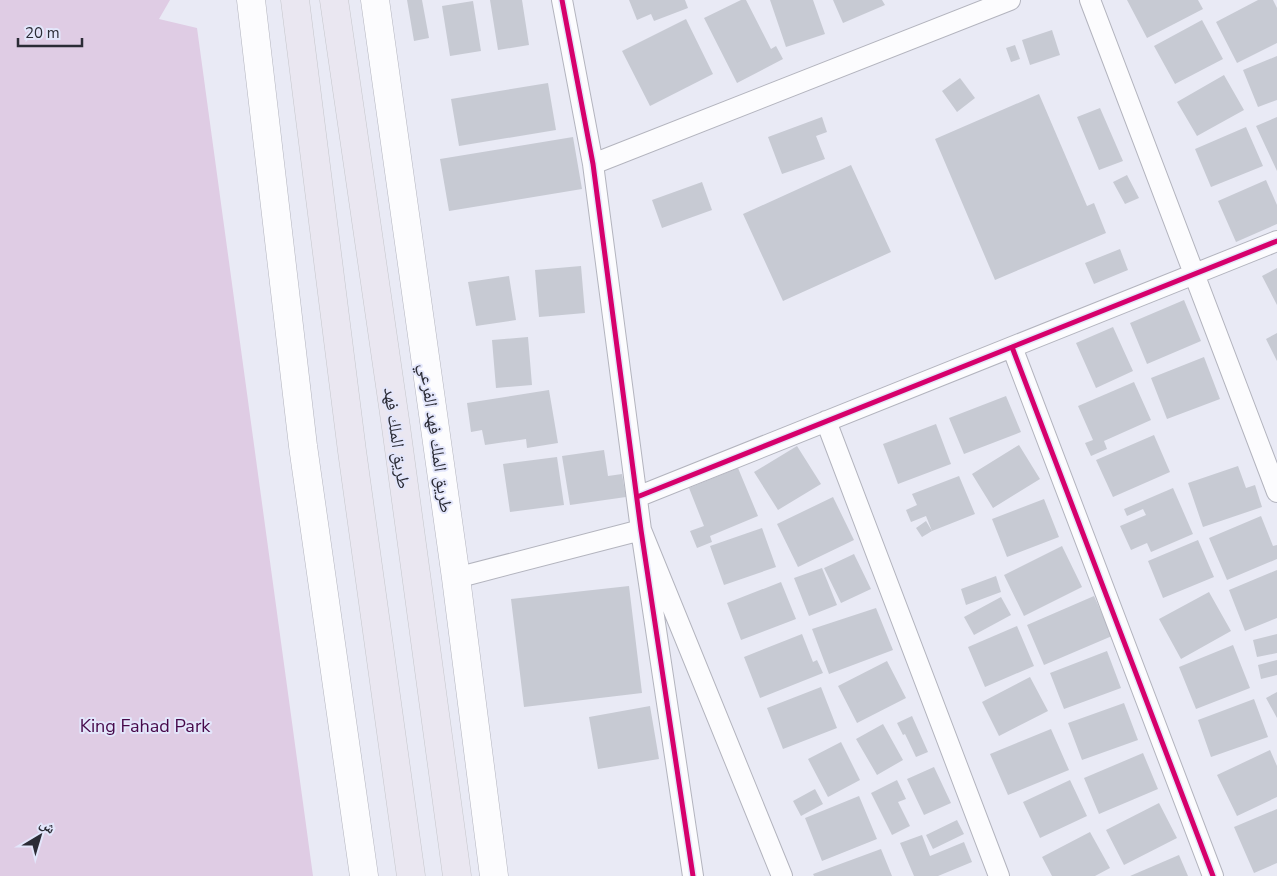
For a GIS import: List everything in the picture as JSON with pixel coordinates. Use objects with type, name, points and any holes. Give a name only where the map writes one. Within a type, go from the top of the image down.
[{"type":"highway","points":[[295,0],[352,451],[411,876]]},
{"type":"highway","name":"طريق الملك فهد","points":[[334,0],[396,427],[457,876]]},
{"type":"main road","points":[[251,0],[303,446],[364,876]]},
{"type":"main road","name":"طريق الملك فهد الفرعي","points":[[374,0],[456,578],[494,876]]},
{"type":"street","points":[[562,0],[593,164],[641,530],[693,876]]},
{"type":"street","points":[[593,164],[1010,0]]},
{"type":"street","points":[[1090,0],[1277,492]]},
{"type":"street","points":[[637,497],[1277,241]]},
{"type":"street","points":[[1012,347],[1213,876]]},
{"type":"street","points":[[826,421],[999,876]]},
{"type":"street","points":[[456,578],[641,530]]},
{"type":"street","points":[[641,530],[782,876]]},
{"type":"green space","name":"King Fahad Park","points":[[0,0],[170,0],[159,19],[197,28],[313,876],[0,876]]},
{"type":"building","points":[[407,0],[422,0],[429,38],[414,41]]},
{"type":"building","points":[[490,0],[522,0],[529,45],[498,50]]},
{"type":"building","points":[[629,0],[685,0],[688,8],[654,21],[651,14],[637,20]]},
{"type":"building","points":[[741,0],[746,0],[771,49],[776,46],[783,59],[737,83],[704,18]]},
{"type":"building","points":[[770,0],[813,0],[825,34],[786,47]]},
{"type":"building","points":[[833,0],[882,0],[885,5],[843,23]]},
{"type":"building","points":[[1127,0],[1198,0],[1203,9],[1147,38]]},
{"type":"building","points":[[1258,0],[1273,0],[1277,8],[1277,43],[1237,63],[1216,22]]},
{"type":"building","points":[[473,1],[481,51],[450,56],[442,6]]},
{"type":"building","points":[[686,19],[713,74],[650,106],[622,51]]},
{"type":"building","points":[[1202,20],[1223,59],[1175,84],[1154,46]]},
{"type":"building","points":[[1052,30],[1060,55],[1030,65],[1022,40]]},
{"type":"building","points":[[1015,45],[1020,59],[1011,62],[1006,48]]},
{"type":"building","points":[[1277,56],[1277,100],[1258,107],[1243,70]]},
{"type":"building","points":[[1224,75],[1244,110],[1197,136],[1177,102]]},
{"type":"building","points":[[960,78],[975,98],[957,112],[942,91]]},
{"type":"building","points":[[548,83],[556,130],[459,146],[451,99]]},
{"type":"building","points":[[1039,94],[1087,206],[1094,203],[1106,233],[995,280],[935,139]]},
{"type":"building","points":[[1100,108],[1123,161],[1099,170],[1077,117]]},
{"type":"building","points":[[822,117],[827,132],[816,136],[825,159],[782,174],[768,137]]},
{"type":"building","points":[[1277,117],[1277,171],[1256,126]]},
{"type":"building","points":[[1246,127],[1263,166],[1211,187],[1195,149]]},
{"type":"building","points":[[573,137],[582,189],[449,211],[440,159]]},
{"type":"building","points":[[851,165],[891,252],[783,301],[743,214]]},
{"type":"building","points":[[1127,175],[1139,198],[1125,204],[1113,182]]},
{"type":"building","points":[[1266,180],[1277,205],[1277,224],[1236,242],[1218,201]]},
{"type":"building","points":[[702,182],[712,210],[662,228],[652,200]]},
{"type":"building","points":[[1120,249],[1128,270],[1094,284],[1085,263]]},
{"type":"building","points":[[581,266],[585,313],[539,317],[535,270]]},
{"type":"building","points":[[1277,268],[1277,305],[1262,276]]},
{"type":"building","points":[[509,276],[516,320],[476,326],[468,282]]},
{"type":"building","points":[[1184,300],[1201,341],[1147,364],[1130,323]]},
{"type":"building","points":[[1113,327],[1133,371],[1096,388],[1076,343]]},
{"type":"building","points":[[1277,333],[1277,361],[1266,339]]},
{"type":"building","points":[[528,337],[532,385],[496,388],[492,340]]},
{"type":"building","points":[[1204,357],[1220,399],[1167,419],[1151,378]]},
{"type":"building","points":[[1134,382],[1151,420],[1104,441],[1107,449],[1091,456],[1085,443],[1093,440],[1078,406]]},
{"type":"building","points":[[549,390],[558,443],[527,448],[526,439],[485,445],[482,430],[471,432],[467,403]]},
{"type":"building","points":[[1006,396],[1021,432],[964,454],[949,418]]},
{"type":"building","points":[[936,424],[951,464],[898,484],[883,444]]},
{"type":"building","points":[[1154,435],[1170,472],[1113,497],[1096,460]]},
{"type":"building","points":[[1019,445],[1040,479],[993,508],[972,474]]},
{"type":"building","points":[[797,446],[821,484],[778,510],[754,472]]},
{"type":"building","points":[[604,450],[608,476],[622,474],[626,497],[570,505],[562,456]]},
{"type":"building","points":[[557,457],[564,505],[510,512],[503,464]]},
{"type":"building","points":[[1238,466],[1246,488],[1255,485],[1262,507],[1203,527],[1188,483]]},
{"type":"building","points":[[738,468],[758,516],[710,536],[712,542],[697,548],[690,531],[704,526],[689,488]]},
{"type":"building","points":[[959,476],[975,514],[932,531],[926,516],[911,522],[906,510],[917,505],[912,494]]},
{"type":"building","points":[[1173,488],[1193,534],[1151,552],[1147,543],[1131,550],[1120,526],[1146,515],[1143,509],[1127,516],[1124,509]]},
{"type":"building","points":[[833,497],[854,540],[798,567],[777,524]]},
{"type":"building","points":[[1044,499],[1059,537],[1007,557],[992,519]]},
{"type":"building","points":[[1261,516],[1273,546],[1277,545],[1277,559],[1227,580],[1209,538]]},
{"type":"building","points":[[926,521],[932,531],[922,537],[916,528]]},
{"type":"building","points":[[762,528],[776,567],[724,585],[710,546]]},
{"type":"building","points":[[1198,540],[1214,577],[1163,598],[1148,561]]},
{"type":"building","points":[[1062,546],[1082,587],[1024,616],[1004,575]]},
{"type":"building","points":[[854,554],[871,589],[841,603],[824,568]]},
{"type":"building","points":[[822,568],[837,605],[809,616],[794,578]]},
{"type":"building","points":[[1277,570],[1277,618],[1245,631],[1229,590]]},
{"type":"building","points":[[996,576],[1001,592],[966,605],[961,589]]},
{"type":"building","points":[[781,582],[796,619],[741,640],[727,603]]},
{"type":"building","points":[[629,586],[642,693],[524,707],[511,599]]},
{"type":"building","points":[[1209,592],[1231,631],[1181,659],[1159,619]]},
{"type":"building","points":[[1094,596],[1112,636],[1044,665],[1027,625]]},
{"type":"building","points":[[1001,597],[1011,615],[974,635],[964,617]]},
{"type":"building","points":[[876,608],[893,650],[829,674],[812,629]]},
{"type":"building","points":[[1017,626],[1034,666],[985,687],[968,647]]},
{"type":"building","points":[[802,634],[813,662],[817,660],[823,673],[760,698],[744,657]]},
{"type":"building","points":[[1277,634],[1277,653],[1257,657],[1253,640]]},
{"type":"building","points":[[1233,645],[1250,688],[1196,709],[1179,667]]},
{"type":"building","points":[[1107,651],[1121,688],[1064,709],[1050,673]]},
{"type":"building","points":[[1277,660],[1277,675],[1261,679],[1258,665]]},
{"type":"building","points":[[887,661],[906,698],[857,723],[838,686]]},
{"type":"building","points":[[1030,677],[1048,711],[999,736],[982,702]]},
{"type":"building","points":[[821,687],[837,728],[783,749],[767,708]]},
{"type":"building","points":[[1277,692],[1277,718],[1266,698]]},
{"type":"building","points":[[1254,699],[1268,737],[1211,757],[1198,720]]},
{"type":"building","points":[[1124,703],[1138,740],[1082,760],[1068,723]]},
{"type":"building","points":[[650,706],[659,759],[598,769],[589,717]]},
{"type":"building","points":[[912,716],[928,752],[916,757],[905,734],[903,735],[897,723]]},
{"type":"building","points":[[883,724],[903,760],[877,775],[856,739]]},
{"type":"building","points":[[1051,729],[1069,770],[1008,795],[990,754]]},
{"type":"building","points":[[841,742],[860,780],[828,797],[808,759]]},
{"type":"building","points":[[1270,750],[1277,766],[1277,797],[1237,816],[1217,775]]},
{"type":"building","points":[[1143,753],[1158,789],[1099,814],[1084,778]]},
{"type":"building","points":[[934,767],[951,803],[924,815],[907,779]]},
{"type":"building","points":[[897,780],[906,799],[898,802],[910,826],[892,835],[871,793]]},
{"type":"building","points":[[1070,780],[1087,816],[1040,838],[1023,802]]},
{"type":"building","points":[[815,789],[823,804],[801,816],[793,801]]},
{"type":"building","points":[[859,796],[877,839],[822,861],[805,818]]},
{"type":"building","points":[[1159,803],[1177,838],[1124,865],[1106,830]]},
{"type":"building","points":[[1277,809],[1277,863],[1254,873],[1234,827]]},
{"type":"building","points":[[957,820],[964,834],[933,849],[926,835]]},
{"type":"building","points":[[1090,832],[1110,868],[1095,876],[1052,876],[1042,857]]},
{"type":"building","points":[[922,835],[930,856],[964,842],[972,862],[938,876],[914,876],[900,843]]},
{"type":"building","points":[[881,849],[892,876],[814,876],[813,874]]},
{"type":"building","points":[[1179,855],[1188,876],[1130,876]]},
{"type":"cycle path","points":[[562,0],[593,164],[641,530],[693,876]]},
{"type":"cycle path","points":[[637,497],[1277,241]]},
{"type":"cycle path","points":[[1012,347],[1213,876]]}]
